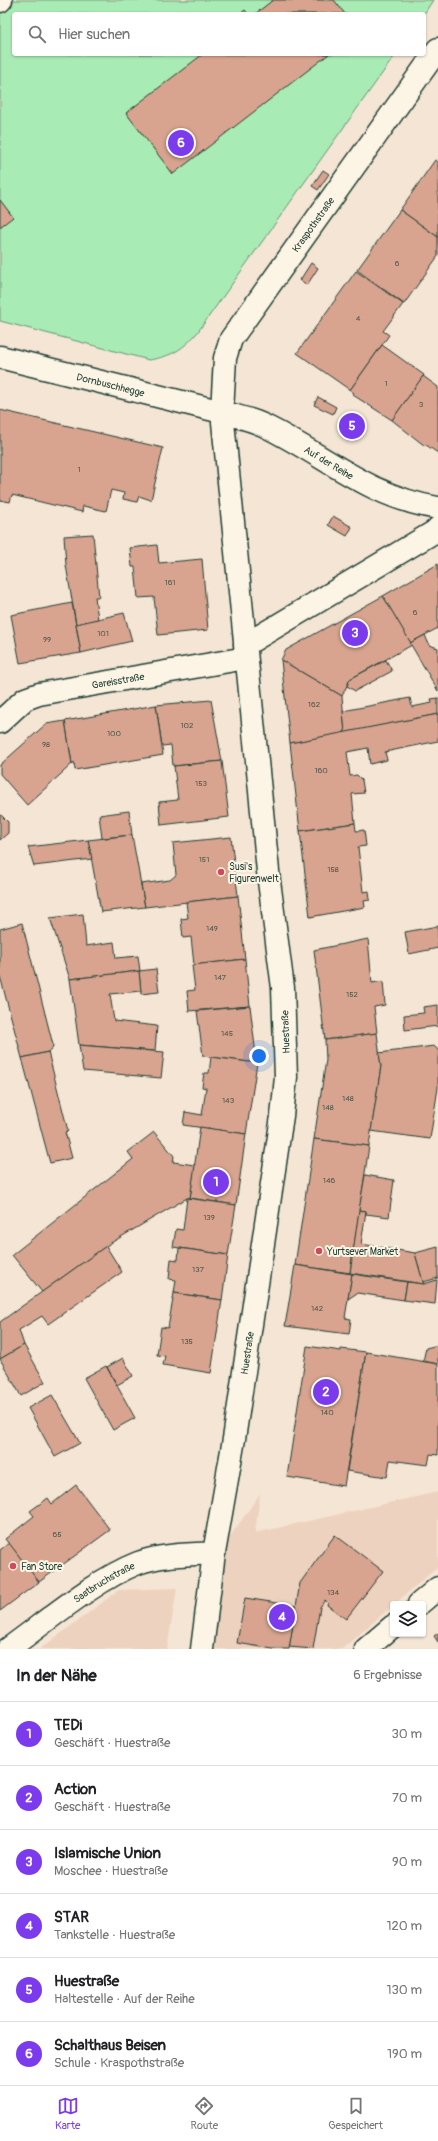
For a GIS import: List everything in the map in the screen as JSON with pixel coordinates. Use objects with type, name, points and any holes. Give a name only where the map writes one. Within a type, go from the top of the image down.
[{"type":"main road","name":"Kraspothstraße","points":[[222,412],[225,358],[231,339],[438,49]]},
{"type":"main road","name":"Dornbuschhegge","points":[[0,357],[222,412]]},
{"type":"main road","name":"Auf der Reihe","points":[[222,412],[262,424],[368,485],[399,499],[438,508]]},
{"type":"main road","name":"Huestraße","points":[[202,1649],[214,1553],[234,1439],[281,1124],[286,1077],[283,988],[269,881],[222,412]]},
{"type":"main road","points":[[245,652],[434,532],[438,528]]},
{"type":"main road","name":"Gareisstraße","points":[[0,722],[25,699],[39,694],[245,652]]},
{"type":"main road","name":"Saatbruchstraße","points":[[8,1649],[108,1578],[140,1562],[174,1555],[214,1553]]},
{"type":"main road","points":[[423,1601],[438,1588]]},
{"type":"main road","points":[[366,1649],[390,1629]]},
{"type":"shaded area","points":[[438,1492],[438,1567],[398,1601],[390,1601],[390,1608],[342,1649],[204,1649],[217,1555],[260,1494],[255,1533]]},
{"type":"shaded area","points":[[177,1588],[167,1649],[40,1649],[119,1590]]},
{"type":"green space","points":[[0,0],[433,0],[425,12],[12,12],[12,56],[395,56],[197,333],[181,348],[170,354],[149,360],[0,321]]},
{"type":"building","points":[[273,0],[334,0],[343,12],[258,12]]},
{"type":"building","points":[[200,56],[326,56],[173,174],[126,113]]},
{"type":"building","points":[[435,160],[438,162],[438,237],[400,210]]},
{"type":"building","points":[[323,170],[329,174],[318,190],[312,186]]},
{"type":"building","points":[[0,200],[13,217],[0,227]]},
{"type":"building","points":[[400,210],[438,237],[438,256],[404,304],[357,270]]},
{"type":"building","points":[[311,263],[318,268],[307,285],[300,280]]},
{"type":"building","points":[[356,271],[403,304],[383,331],[389,335],[350,390],[297,353]]},
{"type":"building","points":[[382,345],[424,375],[392,420],[353,395],[354,393],[350,390]]},
{"type":"building","points":[[423,376],[438,387],[438,453],[426,445],[425,446],[392,420]]},
{"type":"building","points":[[318,397],[336,407],[333,414],[314,405]]},
{"type":"building","points":[[0,410],[163,448],[151,500],[139,496],[137,502],[123,499],[124,493],[111,490],[106,511],[83,506],[82,512],[12,495],[10,502],[0,500]]},
{"type":"building","points":[[333,516],[352,527],[347,536],[328,525]]},
{"type":"building","points":[[93,534],[99,597],[95,597],[98,619],[76,624],[66,565],[64,536]]},
{"type":"building","points":[[157,545],[159,563],[202,559],[208,630],[158,635],[154,597],[138,598],[135,567],[132,567],[130,548]]},
{"type":"building","points":[[438,564],[438,628],[410,643],[383,596]]},
{"type":"building","points":[[383,596],[412,645],[350,679],[342,696],[281,660],[286,650]]},
{"type":"building","points":[[72,603],[81,653],[20,663],[11,615]]},
{"type":"building","points":[[124,613],[132,641],[81,653],[76,624]]},
{"type":"building","points":[[425,635],[429,645],[438,648],[438,691],[410,643]]},
{"type":"building","points":[[281,660],[342,696],[345,733],[290,743]]},
{"type":"building","points":[[386,660],[392,671],[355,691],[347,686],[350,679]]},
{"type":"building","points":[[410,698],[412,707],[432,703],[431,699],[438,698],[438,714],[345,733],[343,711]]},
{"type":"building","points":[[211,700],[222,761],[173,766],[171,745],[162,746],[156,705]]},
{"type":"building","points":[[156,705],[163,755],[75,770],[74,762],[72,764],[65,721]]},
{"type":"building","points":[[438,714],[438,741],[385,752],[387,760],[370,764],[368,748],[347,752],[350,776],[357,775],[362,780],[364,793],[352,794],[355,823],[300,831],[290,743]]},
{"type":"building","points":[[65,721],[72,764],[27,805],[0,774],[0,765],[46,724]]},
{"type":"building","points":[[222,761],[229,817],[161,825],[159,802],[178,800],[174,766]]},
{"type":"building","points":[[129,811],[132,835],[102,838],[99,815]]},
{"type":"building","points":[[0,814],[8,822],[8,833],[0,840]]},
{"type":"building","points":[[355,823],[356,831],[364,830],[366,846],[358,847],[363,892],[369,891],[370,900],[364,901],[365,907],[310,917],[300,831]]},
{"type":"building","points":[[132,835],[145,907],[101,912],[88,840]]},
{"type":"building","points":[[231,837],[238,896],[145,907],[141,884],[170,880],[176,875],[173,843]]},
{"type":"building","points":[[88,840],[92,859],[34,866],[28,847]]},
{"type":"building","points":[[238,896],[245,959],[194,965],[191,937],[183,938],[181,919],[188,918],[186,902]]},
{"type":"building","points":[[83,914],[86,946],[114,942],[116,958],[138,956],[140,971],[70,979],[50,918]]},
{"type":"building","points":[[22,923],[53,1045],[52,1049],[48,1052],[22,1058],[0,976],[0,929]]},
{"type":"building","points":[[438,926],[438,948],[409,954],[405,932]]},
{"type":"building","points":[[368,939],[372,983],[383,981],[385,1005],[374,1007],[377,1033],[325,1040],[314,950]]},
{"type":"building","points":[[245,959],[250,1006],[189,1011],[187,991],[195,990],[192,965]]},
{"type":"building","points":[[156,969],[159,992],[141,994],[139,971]]},
{"type":"building","points":[[139,971],[141,991],[110,994],[114,1021],[157,1026],[155,1051],[79,1045],[70,979]]},
{"type":"building","points":[[438,1005],[438,1026],[405,1030],[404,1015],[424,1013],[423,1007]]},
{"type":"building","points":[[250,1006],[257,1063],[203,1056],[197,1011]]},
{"type":"building","points":[[377,1033],[381,1066],[369,1146],[314,1139],[326,1060],[325,1040]]},
{"type":"building","points":[[79,1045],[164,1052],[161,1078],[83,1071]]},
{"type":"building","points":[[434,1046],[438,1050],[438,1088],[430,1139],[371,1131],[381,1066],[379,1053]]},
{"type":"building","points":[[48,1052],[68,1131],[65,1132],[72,1158],[50,1163],[22,1058]]},
{"type":"building","points":[[211,1057],[257,1063],[246,1134],[183,1125],[185,1112],[202,1115],[206,1088],[202,1087],[204,1073],[209,1073]]},
{"type":"building","points":[[200,1127],[246,1134],[236,1205],[190,1198]]},
{"type":"building","points":[[154,1132],[174,1156],[173,1162],[195,1165],[190,1198],[187,1198],[109,1244],[42,1292],[12,1255],[133,1159],[128,1152]]},
{"type":"building","points":[[314,1139],[369,1146],[350,1273],[295,1265]]},
{"type":"building","points":[[365,1175],[394,1180],[389,1217],[366,1214],[366,1211],[359,1210]]},
{"type":"building","points":[[187,1198],[236,1205],[228,1255],[173,1247],[176,1229],[183,1230]]},
{"type":"building","points":[[359,1210],[366,1211],[361,1244],[415,1253],[424,1284],[350,1273]]},
{"type":"building","points":[[106,1246],[122,1272],[48,1324],[42,1316],[19,1330],[24,1345],[0,1359],[0,1322]]},
{"type":"building","points":[[438,1247],[438,1278],[423,1282],[415,1253]]},
{"type":"building","points":[[179,1248],[228,1255],[222,1300],[174,1293],[176,1280],[169,1279],[171,1259],[178,1260]]},
{"type":"building","points":[[295,1265],[352,1274],[345,1318],[351,1319],[349,1334],[285,1326]]},
{"type":"building","points":[[352,1274],[407,1282],[404,1300],[357,1293],[348,1299]]},
{"type":"building","points":[[437,1280],[435,1304],[404,1300],[407,1282],[424,1284]]},
{"type":"building","points":[[174,1293],[222,1300],[211,1373],[163,1365],[165,1356],[157,1355],[161,1327],[168,1328]]},
{"type":"building","points":[[24,1345],[45,1382],[21,1396],[0,1359]]},
{"type":"building","points":[[438,1345],[438,1364],[423,1361],[426,1348]]},
{"type":"building","points":[[307,1346],[341,1351],[341,1349],[366,1352],[344,1486],[287,1477]]},
{"type":"building","points":[[366,1352],[438,1364],[438,1455],[430,1454],[428,1465],[390,1460],[387,1477],[347,1471]]},
{"type":"building","points":[[123,1358],[133,1376],[117,1385],[107,1367]]},
{"type":"building","points":[[106,1366],[135,1418],[113,1430],[84,1378]]},
{"type":"building","points":[[52,1395],[80,1443],[55,1457],[28,1408]]},
{"type":"building","points":[[76,1485],[110,1530],[39,1582],[5,1539],[34,1516],[30,1511],[48,1498],[52,1504]]},
{"type":"building","points":[[335,1535],[383,1571],[346,1619],[327,1605],[328,1603],[325,1600],[320,1607],[313,1649],[289,1647],[300,1583]]},
{"type":"building","name":"Fan Store","points":[[9,1543],[39,1582],[0,1611],[0,1550]]},
{"type":"building","points":[[245,1598],[296,1606],[289,1649],[273,1649],[237,1643]]},
{"type":"building","points":[[438,1633],[438,1642],[434,1636]]},
{"type":"place","name":"Schalthaus Beisen","points":[[181,143]]},
{"type":"place","name":"Huestraße","points":[[352,426]]},
{"type":"place","name":"Islamische Union","points":[[355,633]]},
{"type":"place","name":"Susi's Figurenwelt","points":[[221,872]]},
{"type":"place","name":"TEDi","points":[[216,1182]]},
{"type":"place","name":"Yurtsever Market","points":[[319,1251]]},
{"type":"place","name":"Action","points":[[326,1392]]},
{"type":"place","name":"Fan Store","points":[[13,1566]]},
{"type":"place","name":"STAR","points":[[282,1617]]}]
